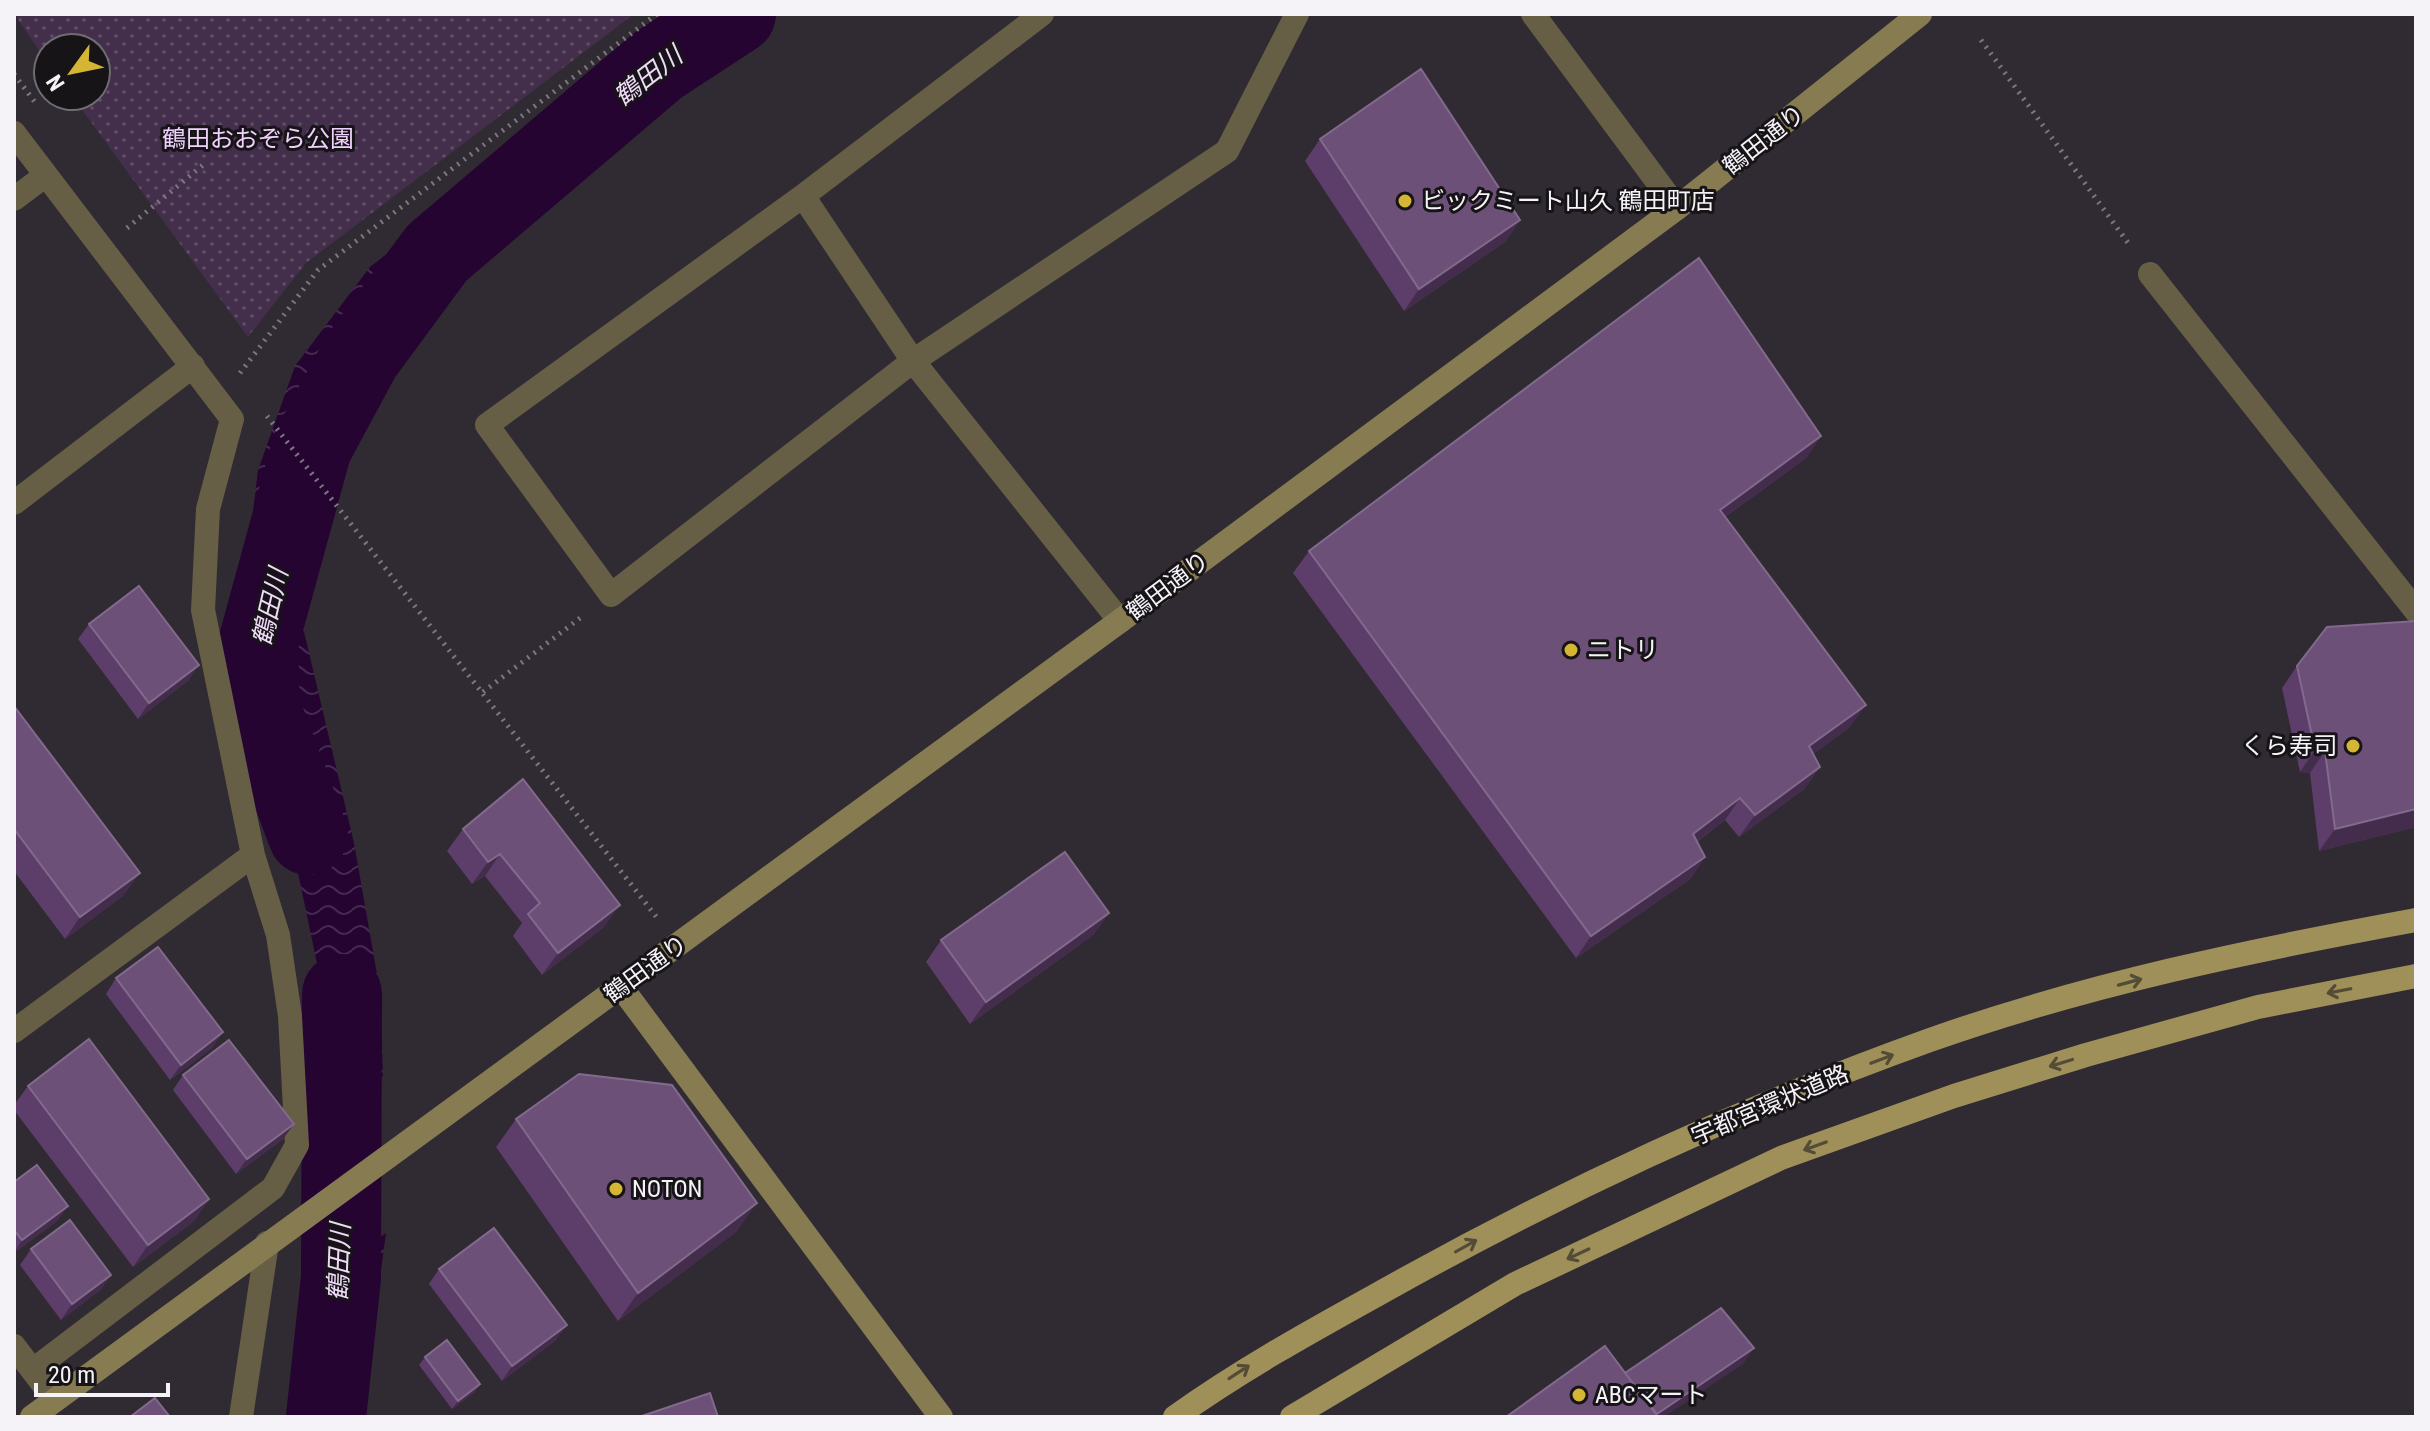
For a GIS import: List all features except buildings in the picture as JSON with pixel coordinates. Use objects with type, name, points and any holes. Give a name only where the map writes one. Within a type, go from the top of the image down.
[{"type":"main road","name":"宇都宮環状道路","points":[[1175,1417],[1239,1371],[1498,1227],[1761,1106],[1932,1040],[2071,998],[2245,951],[2416,920]]},
{"type":"main road","points":[[1292,1417],[1515,1284],[1781,1158],[1954,1096],[2086,1055],[2258,1007],[2416,976]]},
{"type":"street","points":[[1042,14],[803,196],[487,425],[611,595],[913,361],[1227,151],[1297,14]]},
{"type":"street","points":[[1533,14],[1677,208]]},
{"type":"street","name":"鶴田通り","points":[[267,1243],[678,946],[1677,208],[1920,14]]},
{"type":"street","points":[[14,133],[232,419],[208,509],[203,610],[253,855],[278,935],[290,1016],[297,1145],[273,1188],[33,1370]]},
{"type":"street","points":[[14,199],[46,175]]},
{"type":"street","points":[[803,196],[913,361],[1120,621]]},
{"type":"street","points":[[2150,274],[2416,611]]},
{"type":"street","points":[[14,503],[193,366]]},
{"type":"street","points":[[14,1031],[253,855]]},
{"type":"street","points":[[621,987],[941,1417]]},
{"type":"street","points":[[32,1417],[267,1243]]},
{"type":"street","points":[[241,1417],[267,1243]]},
{"type":"street","points":[[14,1346],[55,1400]]},
{"type":"path","points":[[237,377],[318,270],[657,14]]},
{"type":"path","points":[[1981,40],[2150,274]]},
{"type":"path","points":[[127,228],[203,165]]},
{"type":"path","points":[[258,404],[678,946]]},
{"type":"path","points":[[483,692],[611,595]]},
{"type":"green space","name":"鶴田おおぞら公園","points":[[14,14],[634,14],[306,263],[248,337],[84,112],[112,112],[112,32],[32,32],[32,40]]},
{"type":"water","points":[[713,14],[745,14],[415,264],[324,409],[294,492],[293,555],[302,623],[354,843],[380,991],[383,1076],[334,1109],[331,1031],[281,791],[244,587],[258,470],[295,366],[370,267],[450,204],[503,171]]},
{"type":"water","points":[[386,1233],[361,1417],[301,1417],[315,1283]]},
{"type":"waterway","name":"鶴田川","points":[[308,835],[260,707],[258,644],[312,447],[361,356],[437,253],[658,65],[736,14]]},
{"type":"waterway","name":"鶴田川","points":[[326,1417],[341,1278],[342,994]]},
{"type":"place","name":"ビックミート山久 鶴田町店","points":[[1405,201]]},
{"type":"place","name":"ニトリ","points":[[1571,650]]},
{"type":"place","name":"くら寿司","points":[[2353,746]]},
{"type":"place","name":"NOTON","points":[[616,1189]]},
{"type":"place","name":"ABCマート","points":[[1579,1395]]}]
